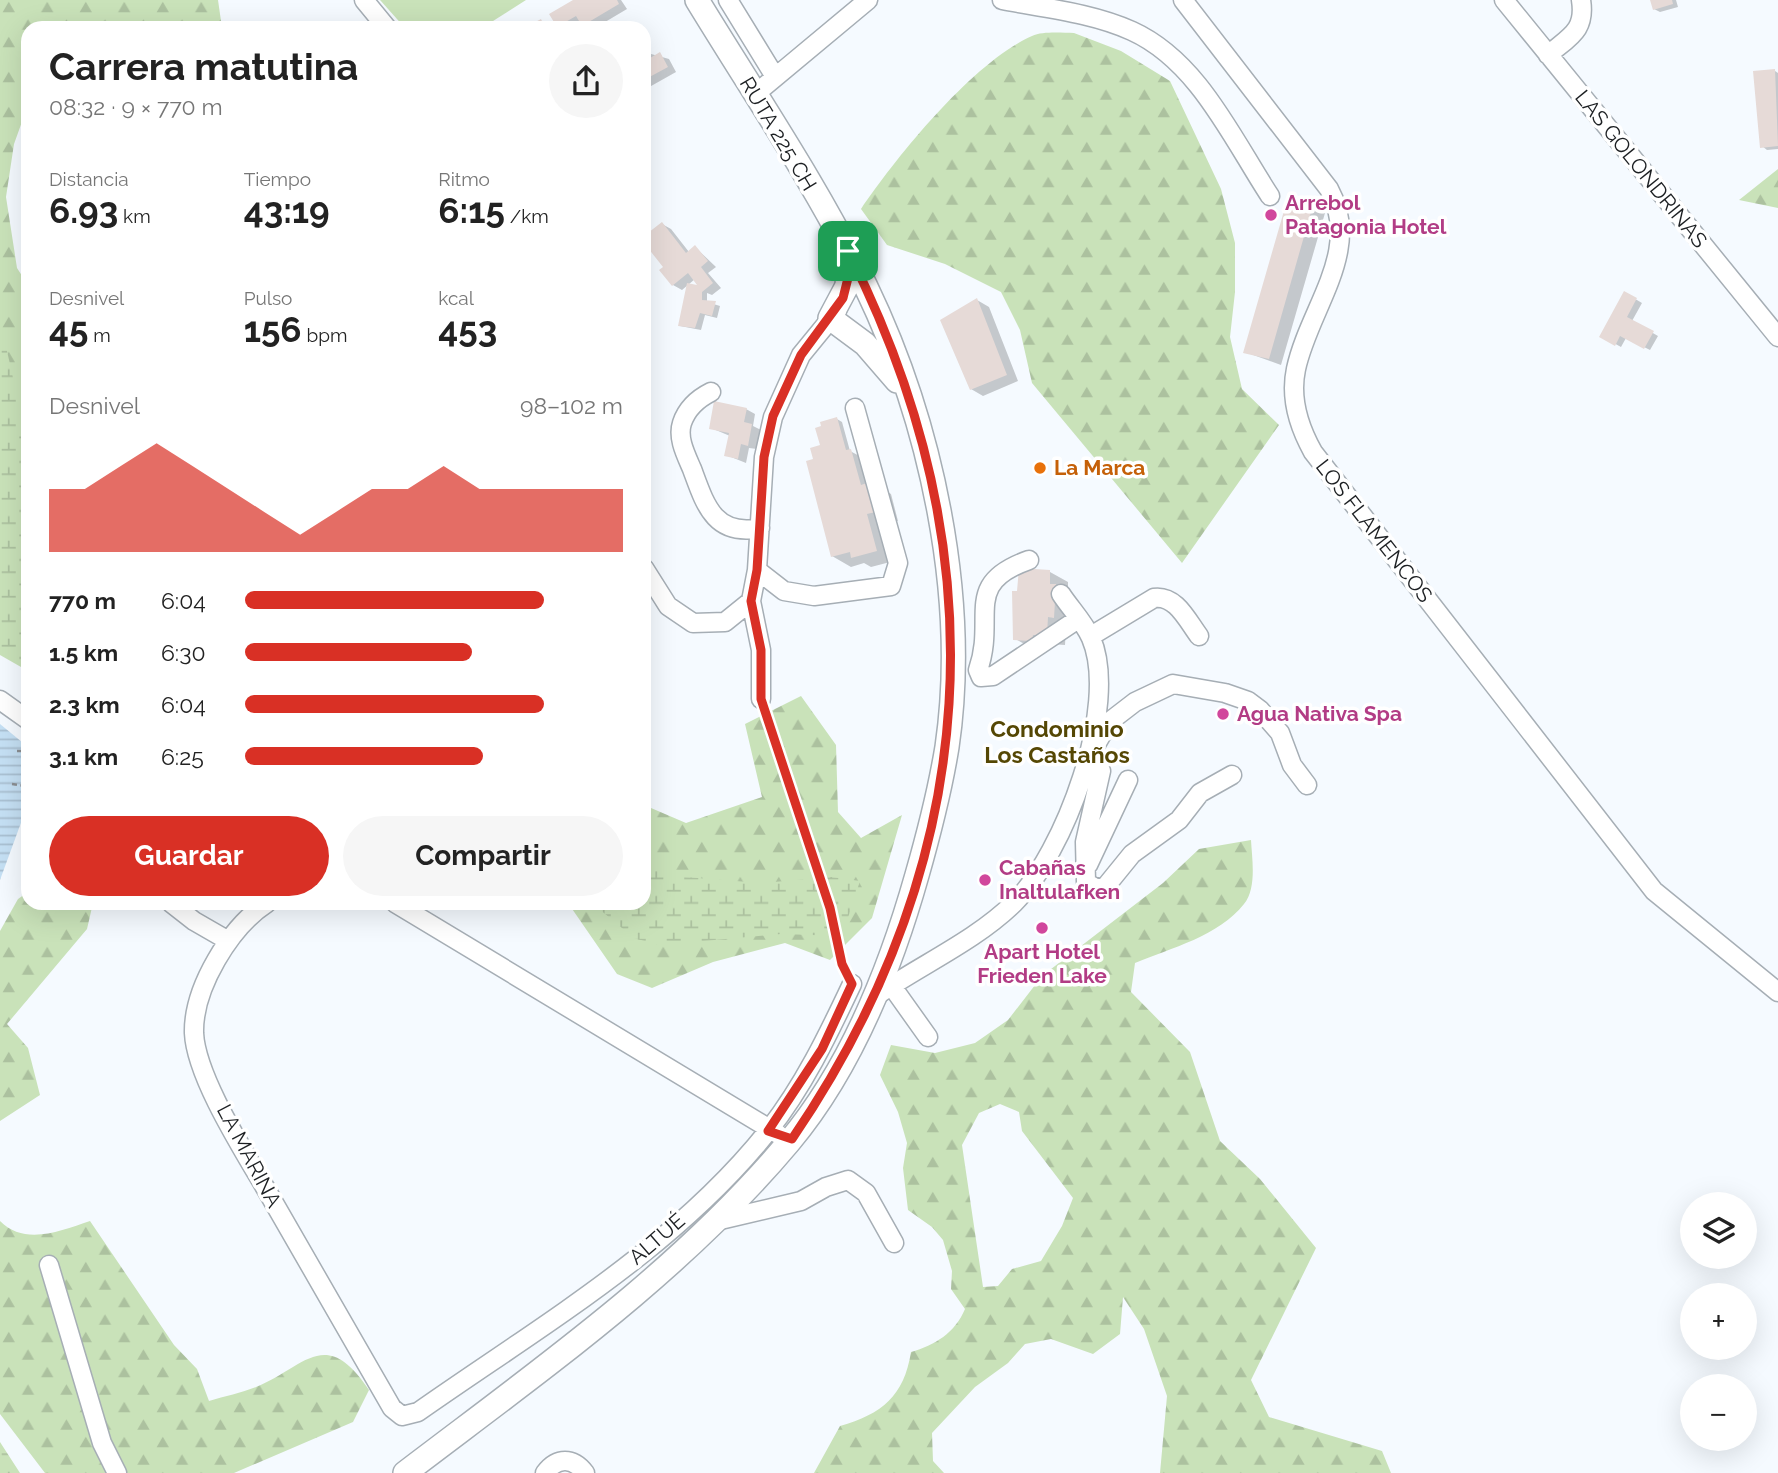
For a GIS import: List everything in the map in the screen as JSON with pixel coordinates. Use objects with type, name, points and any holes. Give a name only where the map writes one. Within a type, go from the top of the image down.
[{"type":"main road","name":"RUTA 225 CH","points":[[405,1473],[611,1316],[716,1221],[792,1139],[835,1073],[882,992],[936,803],[947,744],[952,681],[950,609],[939,513],[912,407],[885,328],[866,285],[697,0]]},
{"type":"main road","points":[[848,251],[847,286],[830,318],[881,359],[912,407]]},
{"type":"street","points":[[364,0],[381,21]]},
{"type":"street","points":[[728,0],[774,75]]},
{"type":"street","points":[[754,94],[867,0]]},
{"type":"street","points":[[1002,0],[1082,16],[1131,30],[1166,52],[1195,80],[1270,196]]},
{"type":"street","name":"LOS FLAMENCOS","points":[[1183,0],[1329,189],[1340,214],[1340,247],[1296,368],[1297,415],[1313,452],[1654,891],[1778,992]]},
{"type":"street","name":"LAS GOLONDRINAS","points":[[1504,0],[1778,337]]},
{"type":"street","points":[[1548,55],[1579,28],[1584,14],[1581,0]]},
{"type":"street","points":[[761,699],[761,650],[751,601],[757,570],[764,457],[773,416],[801,355],[830,318],[866,285]]},
{"type":"street","points":[[710,392],[693,404],[682,421],[680,432],[685,452],[712,514],[736,528],[760,528]]},
{"type":"street","points":[[757,570],[784,591],[814,596],[891,586],[898,563],[855,408]]},
{"type":"street","points":[[1029,560],[998,574],[987,589],[984,653],[978,670],[981,677],[993,676],[1078,619]]},
{"type":"street","points":[[651,579],[668,606],[693,623],[725,622],[751,601]]},
{"type":"street","points":[[928,1037],[882,992],[987,925],[1030,886],[1054,848],[1087,760],[1100,705],[1099,669],[1090,636],[1060,594]]},
{"type":"street","points":[[1090,636],[1154,598],[1163,596],[1171,599],[1199,636]]},
{"type":"street","points":[[1087,760],[1109,722],[1135,702],[1174,684],[1225,693],[1260,710],[1280,733],[1292,765],[1307,785]]},
{"type":"street","points":[[0,700],[21,715]]},
{"type":"street","points":[[1087,760],[1097,762],[1101,771],[1085,842],[1084,873],[1086,882],[1092,888],[1106,886],[1132,854],[1179,820],[1200,793],[1232,775]]},
{"type":"street","points":[[1084,873],[1128,780]]},
{"type":"street","points":[[180,910],[227,940]]},
{"type":"street","name":"LA MARINA","points":[[258,910],[244,920],[227,940],[197,1008],[194,1032],[199,1057],[237,1138],[392,1408]]},
{"type":"street","points":[[406,910],[768,1131],[792,1139]]},
{"type":"street","name":"ALTUÉ","points":[[392,1408],[402,1416],[418,1412],[647,1251],[768,1131],[822,1049],[852,984]]},
{"type":"street","points":[[716,1221],[801,1201],[826,1187],[848,1180],[866,1193],[894,1243]]},
{"type":"street","points":[[49,1265],[102,1443],[117,1473]]},
{"type":"street","points":[[545,1473],[553,1464],[566,1460],[580,1466],[585,1473]]},
{"type":"path","points":[[761,699],[830,908],[842,964],[852,984]]},
{"type":"path","points":[[12,784],[21,785]]},
{"type":"green space","points":[[0,0],[218,0],[221,21],[21,21],[21,124],[14,144],[6,197],[17,268],[21,274],[21,606],[0,546]]},
{"type":"green space","points":[[380,0],[526,0],[493,21],[399,21]]},
{"type":"green space","points":[[1074,33],[1121,51],[1170,81],[1221,189],[1235,243],[1235,292],[1230,337],[1242,389],[1279,425],[1182,563],[1032,383],[1020,330],[1001,292],[945,264],[887,245],[861,209],[915,138],[961,88],[985,67],[1036,34]]},
{"type":"green space","points":[[1778,169],[1778,208],[1739,200]]},
{"type":"green space","points":[[0,325],[11,368],[21,428],[21,667],[0,655]]},
{"type":"green space","points":[[801,696],[836,745],[838,812],[861,838],[902,815],[872,918],[830,960],[785,943],[713,962],[652,988],[617,974],[573,910],[651,910],[651,808],[686,823],[762,797],[745,724]]},
{"type":"green space","points":[[1251,840],[1253,873],[1248,897],[1234,915],[1208,933],[1135,963],[1131,992],[1190,1052],[1220,1141],[1260,1179],[1316,1248],[1251,1380],[1269,1417],[1382,1451],[1391,1473],[1160,1473],[1167,1396],[1144,1329],[1123,1297],[1120,1334],[1093,1354],[1051,1339],[1025,1344],[1008,1363],[975,1387],[932,1433],[933,1461],[944,1473],[814,1473],[840,1426],[868,1416],[889,1401],[903,1380],[911,1352],[943,1337],[956,1325],[965,1309],[951,1289],[952,1271],[943,1240],[932,1227],[908,1210],[903,1168],[907,1143],[898,1112],[880,1075],[891,1045],[935,1053],[975,1043],[1008,1020],[1042,976],[1163,883],[1199,849]],"holes":[[[1000,1104],[1019,1112],[1022,1131],[1073,1198],[1062,1226],[1041,1261],[1012,1269],[998,1286],[983,1287],[962,1145],[979,1113]]]},
{"type":"green space","points":[[651,857],[672,876],[761,883],[831,877],[860,881],[842,936],[781,934],[659,945],[634,938],[600,910],[651,910]]},
{"type":"green space","points":[[21,897],[21,910],[91,910],[87,929],[7,1024],[28,1048],[40,1095],[0,1121],[0,931]]},
{"type":"green space","points":[[0,1221],[10,1229],[32,1235],[55,1232],[90,1221],[174,1345],[197,1369],[209,1401],[256,1387],[301,1362],[327,1355],[340,1359],[369,1390],[353,1422],[234,1473],[45,1473],[0,1414]]},
{"type":"green space","points":[[0,1442],[20,1473],[0,1473]]},
{"type":"water","points":[[0,724],[21,741],[21,823],[0,880]]},
{"type":"building","points":[[573,0],[617,0],[619,4],[590,21],[579,21],[576,16],[567,21],[553,21],[549,14]]},
{"type":"building","points":[[1650,0],[1672,0],[1673,4],[1653,10]]},
{"type":"building","points":[[660,52],[668,67],[651,76],[651,57]]},
{"type":"building","points":[[1775,69],[1778,146],[1760,148],[1753,71]]},
{"type":"building","points":[[1288,197],[1313,205],[1269,359],[1243,353]]},
{"type":"building","points":[[662,222],[686,253],[695,245],[708,261],[701,267],[713,283],[702,292],[702,300],[716,301],[712,316],[700,313],[695,328],[678,326],[687,283],[697,285],[688,273],[672,286],[659,270],[663,267],[651,252],[651,231]]},
{"type":"building","points":[[1624,291],[1637,298],[1627,317],[1654,331],[1644,349],[1620,336],[1615,346],[1599,337]]},
{"type":"building","points":[[977,298],[1007,375],[970,390],[940,320]]},
{"type":"building","points":[[714,401],[747,408],[744,422],[752,424],[748,446],[741,444],[738,459],[724,456],[729,433],[709,429]]},
{"type":"building","points":[[837,417],[846,450],[851,449],[861,485],[873,481],[880,511],[867,514],[877,551],[851,558],[850,552],[831,557],[806,461],[813,459],[810,448],[820,445],[815,428],[821,426],[820,422]]},
{"type":"building","points":[[1019,568],[1050,570],[1050,584],[1056,584],[1054,618],[1048,617],[1047,635],[1033,635],[1032,641],[1013,640],[1012,591],[1017,591]]},
{"type":"place","name":"Arrebol Patagonia Hotel","points":[[1271,215]]},
{"type":"place","name":"La Marca","points":[[1040,468]]},
{"type":"place","name":"Agua Nativa Spa","points":[[1223,714]]},
{"type":"place","name":"Cabañas Inaltulafken","points":[[985,880]]},
{"type":"place","name":"Apart Hotel Frieden Lake","points":[[1042,928]]},
{"type":"district","name":"Condominio Los Castaños","points":[[1057,742]]},
{"type":"route","points":[[848,251],[885,328],[920,431],[939,513],[950,609],[952,681],[947,744],[936,803],[903,924],[855,1036],[835,1073],[792,1139],[768,1131],[822,1049],[852,984],[842,964],[830,908],[761,699],[761,650],[751,601],[757,570],[764,457],[773,416],[789,375],[843,298],[849,274],[848,251]]}]
